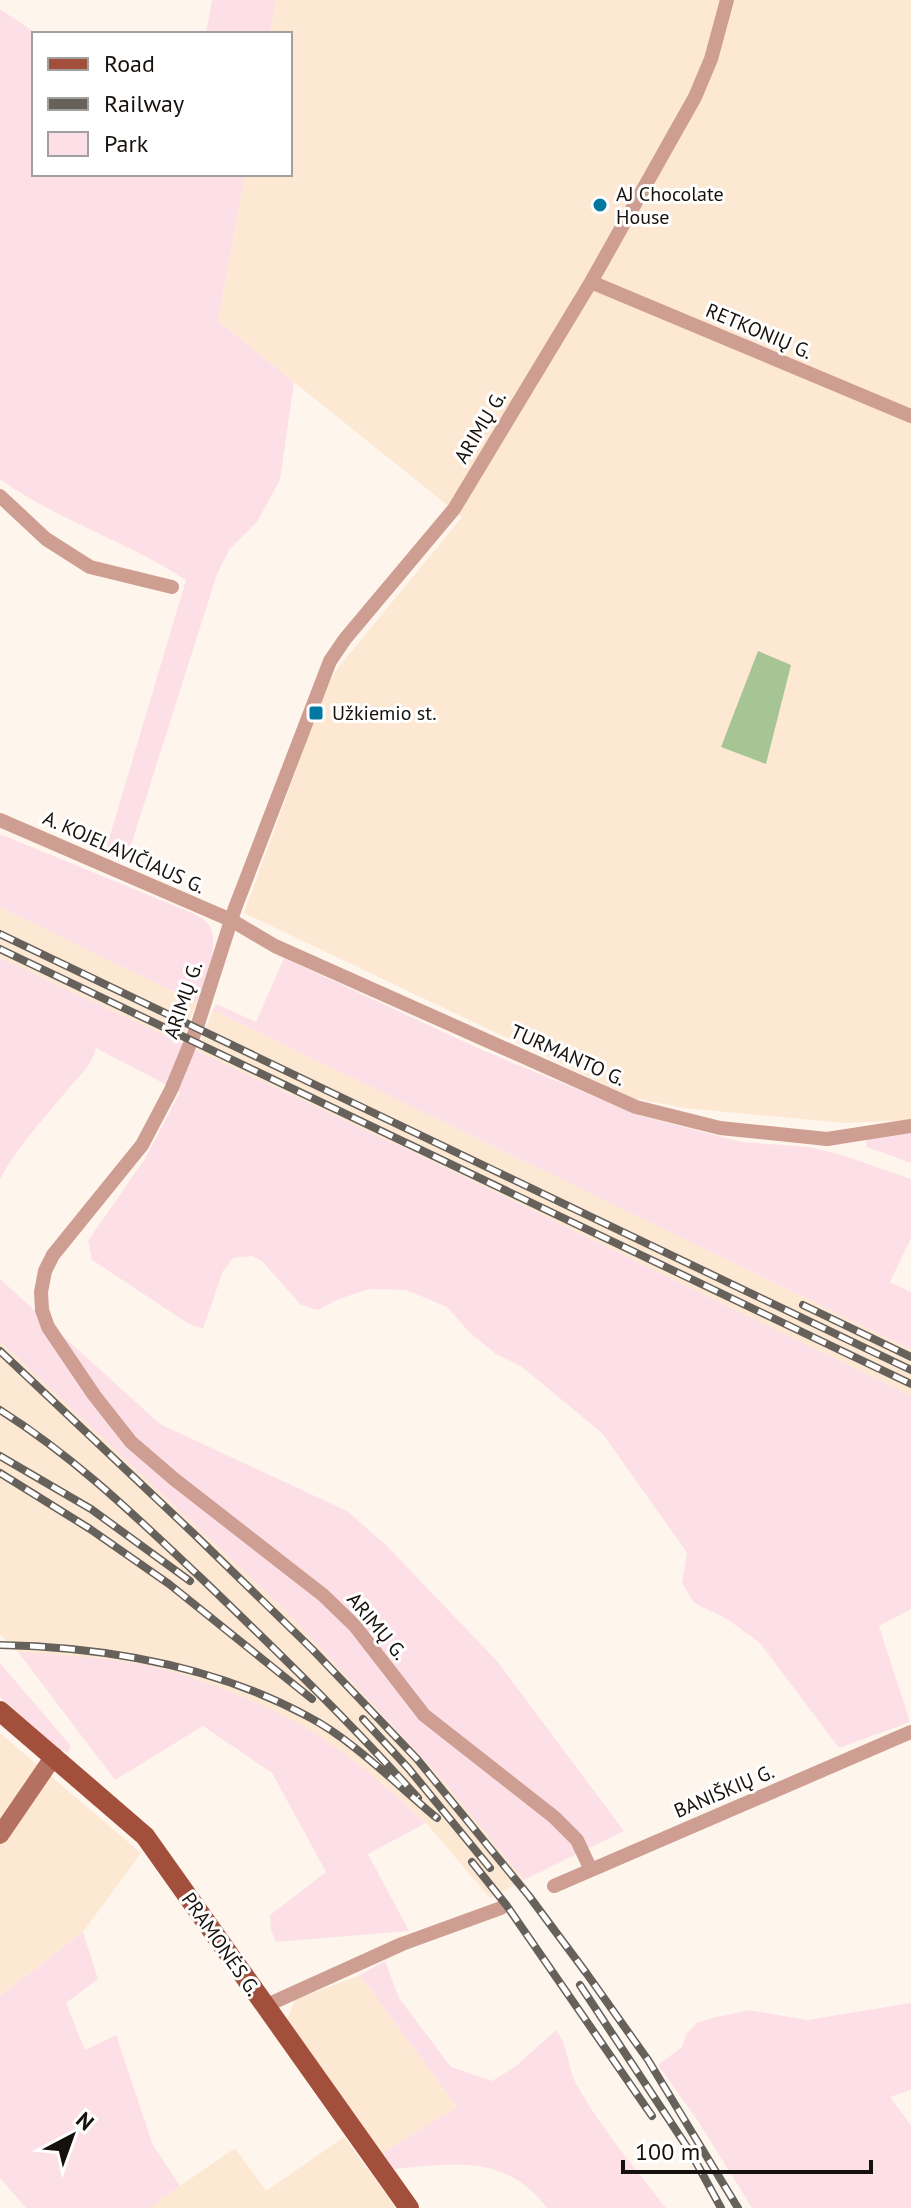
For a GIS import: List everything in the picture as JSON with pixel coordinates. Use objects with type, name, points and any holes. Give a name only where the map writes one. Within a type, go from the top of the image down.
[{"type":"main road","name":"PRAMONĖS G.","points":[[0,1711],[145,1836],[409,2208]]},
{"type":"main road","points":[[0,1835],[54,1756]]},
{"type":"street","name":"ARIMŲ G.","points":[[591,1870],[577,1840],[554,1817],[424,1715],[355,1626],[323,1595],[131,1442],[94,1395],[48,1327],[42,1310],[41,1292],[45,1271],[53,1255],[142,1145],[171,1090],[192,1040],[231,920],[330,661],[454,509],[591,282],[695,97],[711,59],[727,0]]},
{"type":"street","name":"RETKONIŲ G.","points":[[591,282],[911,416]]},
{"type":"street","points":[[0,496],[46,539],[90,567],[172,587]]},
{"type":"street","name":"A. KOJELAVIČIAUS G.","points":[[0,820],[231,920]]},
{"type":"street","name":"TURMANTO G.","points":[[231,920],[275,946],[636,1107],[720,1128],[827,1139],[911,1126]]},
{"type":"street","name":"BANIŠKIŲ G.","points":[[554,1886],[911,1732]]},
{"type":"street","points":[[265,2006],[402,1944],[501,1908]]},
{"type":"shaded area","points":[[276,0],[911,0],[911,1120],[845,1123],[684,1108],[633,1098],[244,913],[326,688],[337,669],[462,517],[218,321],[245,176],[292,176],[292,32],[270,32]]},
{"type":"shaded area","points":[[758,651],[791,665],[766,764],[721,747]]},
{"type":"shaded area","points":[[0,907],[197,1003],[180,1043],[0,958]]},
{"type":"shaded area","points":[[213,1010],[911,1349],[911,1396],[435,1163],[197,1051]]},
{"type":"shaded area","points":[[0,1341],[287,1612],[441,1778],[524,1880],[490,1898],[426,1823],[382,1783],[247,1700],[176,1673],[142,1666],[18,1652],[0,1634]]},
{"type":"shaded area","points":[[0,1733],[141,1853],[83,1932],[0,1996]]},
{"type":"shaded area","points":[[360,1975],[457,2107],[383,2153],[287,2020],[295,2000]]},
{"type":"shaded area","points":[[344,2137],[396,2208],[148,2208],[235,2148],[266,2191]]},
{"type":"green space","points":[[212,0],[276,0],[270,32],[206,32]]},
{"type":"green space","points":[[0,9],[34,32],[32,176],[245,176],[218,321],[294,382],[280,480],[257,522],[229,550],[217,574],[126,861],[105,852],[186,580],[45,507],[0,479]]},
{"type":"green space","points":[[0,834],[206,921],[212,933],[212,953],[197,1003],[0,907]]},
{"type":"green space","points":[[0,958],[435,1163],[911,1396],[911,1609],[879,1626],[910,1722],[839,1748],[760,1643],[727,1619],[694,1603],[682,1583],[687,1553],[603,1434],[521,1366],[496,1354],[469,1332],[447,1307],[406,1290],[369,1289],[318,1310],[301,1305],[262,1261],[252,1256],[233,1258],[223,1271],[203,1329],[189,1324],[92,1260],[88,1241],[146,1157],[180,1092],[96,1048],[87,1067],[22,1145],[0,1179]]},
{"type":"green space","points":[[284,958],[480,1049],[641,1116],[742,1142],[809,1147],[839,1154],[911,1179],[911,1238],[890,1282],[911,1292],[911,1349],[213,1010],[216,1004],[256,1022]]},
{"type":"green space","points":[[911,1130],[911,1163],[867,1147],[869,1139]]},
{"type":"green space","points":[[0,1279],[160,1424],[347,1511],[386,1545],[497,1661],[624,1831],[524,1880],[441,1778],[287,1612],[0,1341]]},
{"type":"green space","points":[[18,1652],[118,1661],[176,1673],[237,1694],[276,1712],[345,1754],[426,1823],[368,1854],[409,1931],[276,1942],[270,1915],[326,1872],[272,1773],[203,1726],[115,1780]]},
{"type":"green space","points":[[0,1663],[71,1746],[68,1753],[59,1749],[0,1697]]},
{"type":"green space","points":[[83,1932],[98,1979],[66,2003],[85,2050],[116,2035],[153,2145],[180,2186],[148,2208],[26,2208],[0,2178],[0,1996]]},
{"type":"green space","points":[[385,1961],[399,1998],[451,2067],[492,2081],[516,2066],[556,2030],[574,2080],[587,2103],[666,2208],[547,2208],[514,2178],[496,2170],[458,2164],[394,2169],[383,2153],[457,2107],[360,1975]]},
{"type":"green space","points":[[911,2003],[911,2090],[890,2097],[911,2125],[911,2208],[752,2208],[698,2121],[658,2065],[682,2047],[687,2033],[697,2023],[712,2018],[749,2010],[807,2020]]},
{"type":"railway","points":[[0,934],[911,1370]]},
{"type":"railway","points":[[0,949],[911,1384]]},
{"type":"railway","points":[[803,1305],[911,1357]]},
{"type":"railway","points":[[0,1351],[312,1649],[417,1759],[529,1896],[587,1974],[648,2060],[738,2208]]},
{"type":"railway","points":[[0,1410],[80,1468],[152,1532],[311,1686],[418,1798]]},
{"type":"railway","points":[[0,1456],[91,1509],[190,1581]]},
{"type":"railway","points":[[0,1473],[90,1529],[169,1584],[312,1699]]},
{"type":"railway","points":[[0,1645],[119,1655],[158,1662],[235,1684],[307,1716],[341,1737],[437,1818]]},
{"type":"railway","points":[[363,1719],[409,1769],[490,1868]]},
{"type":"railway","points":[[472,1862],[507,1906],[652,2116]]},
{"type":"railway","points":[[580,1985],[691,2153],[721,2208]]},
{"type":"place","name":"AJ Chocolate House","points":[[600,205]]},
{"type":"place","name":"Užkiemio st.","points":[[316,713]]}]
